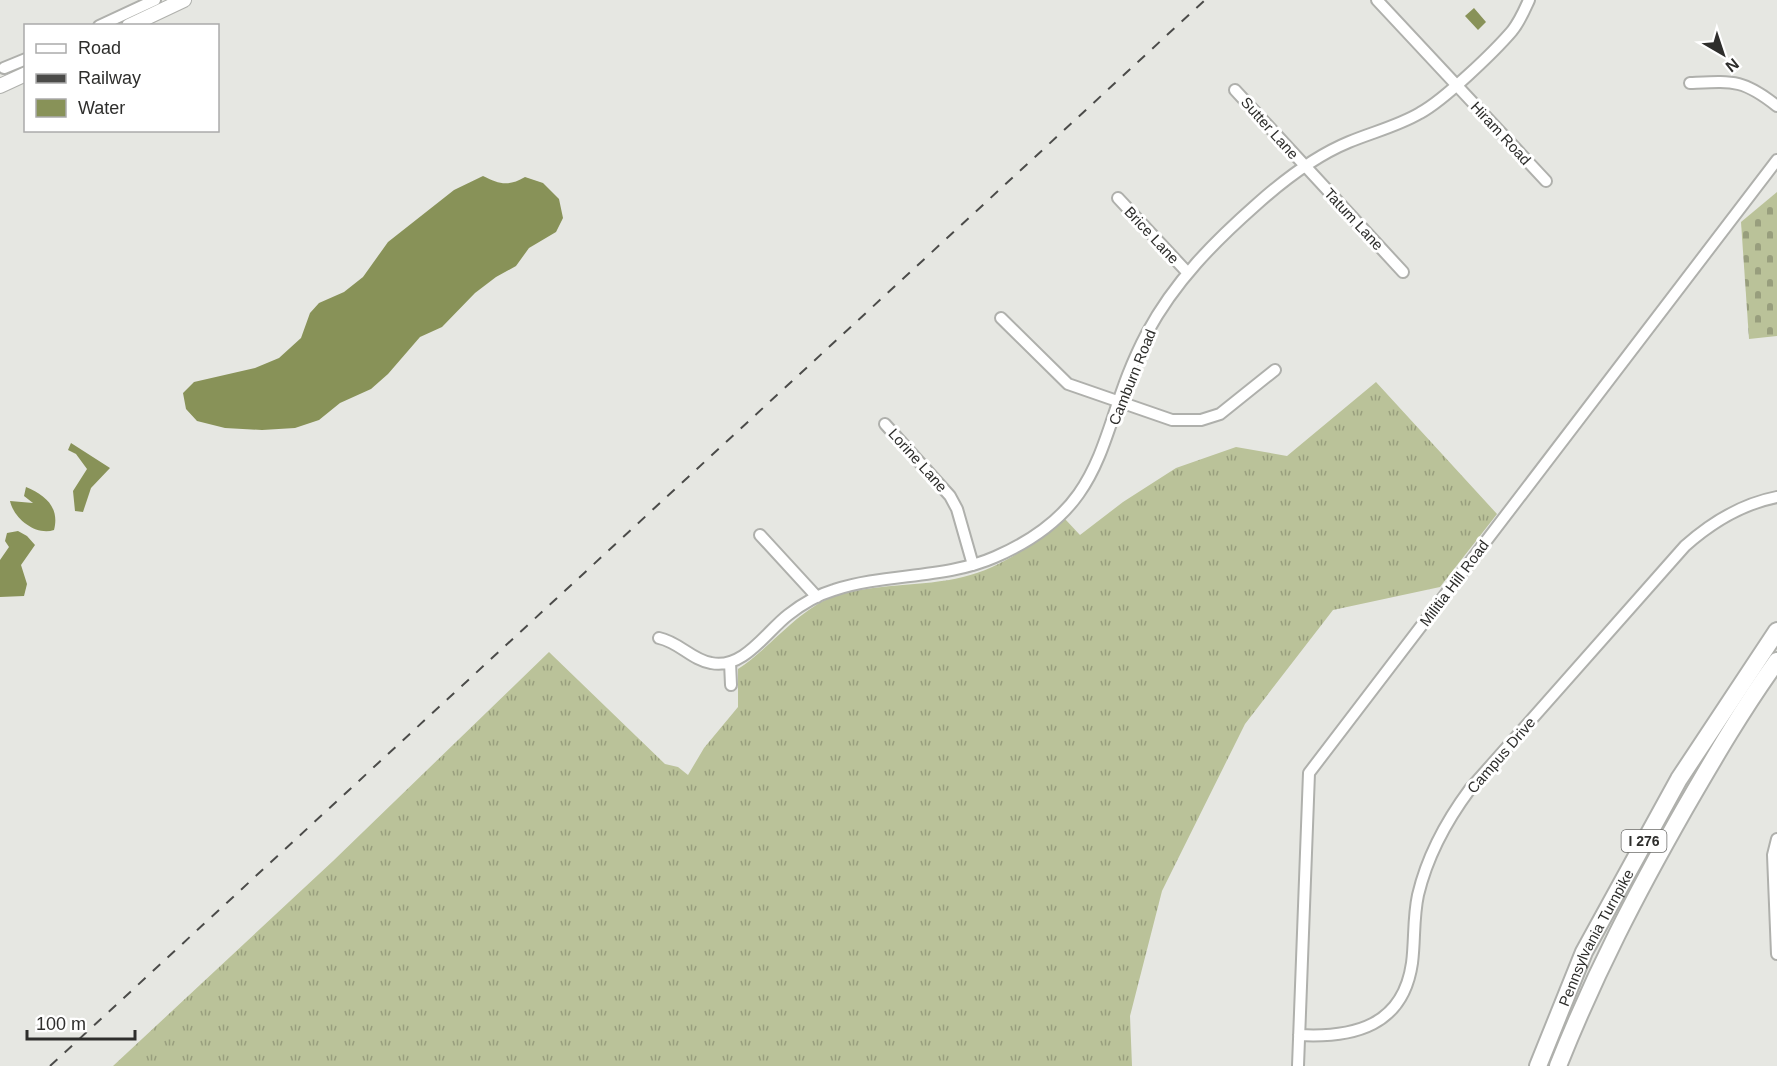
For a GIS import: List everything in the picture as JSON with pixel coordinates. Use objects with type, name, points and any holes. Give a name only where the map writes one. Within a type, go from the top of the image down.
[{"type":"highway","name":"Pennsylvania Turnpike","points":[[1538,1066],[1584,952],[1679,779],[1777,631]]},
{"type":"highway","name":"Pennsylvania Turnpike","points":[[1558,1066],[1583,1002],[1629,906],[1712,762],[1777,661]]},
{"type":"main road","points":[[133,24],[175,2]]},
{"type":"main road","points":[[3,76],[24,74]]},
{"type":"street","points":[[103,24],[155,0]]},
{"type":"street","name":"Hiram Road","points":[[1377,0],[1546,181]]},
{"type":"street","name":"Camburn Road","points":[[730,662],[748,652],[791,612],[817,597],[856,584],[973,564],[993,558],[1036,535],[1067,508],[1097,467],[1146,335],[1167,299],[1187,272],[1240,218],[1305,166],[1342,145],[1423,112],[1513,29],[1529,0]]},
{"type":"street","points":[[3,76],[24,60]]},
{"type":"street","points":[[1690,83],[1728,81],[1748,85],[1777,106]]},
{"type":"street","name":"Sutter Lane","points":[[1235,90],[1305,166]]},
{"type":"street","name":"Militia Hill Road","points":[[1298,1066],[1309,773],[1777,160]]},
{"type":"street","name":"Tatum Lane","points":[[1305,166],[1403,272]]},
{"type":"street","name":"Brice Lane","points":[[1118,198],[1187,272]]},
{"type":"street","points":[[1001,318],[1068,384],[1161,417],[1186,421],[1201,420],[1227,410],[1275,370]]},
{"type":"street","name":"Lorine Lane","points":[[885,424],[950,496],[957,508],[973,564]]},
{"type":"street","name":"Campus Drive","points":[[1299,1035],[1329,1037],[1349,1034],[1371,1026],[1388,1013],[1401,995],[1410,973],[1414,913],[1427,864],[1447,823],[1470,789],[1685,546],[1714,522],[1737,508],[1777,497]]},
{"type":"street","points":[[760,535],[817,597]]},
{"type":"street","points":[[659,638],[675,643],[709,663],[730,662],[731,685]]},
{"type":"street","points":[[1777,839],[1773,855],[1777,954]]},
{"type":"green space","points":[[1777,192],[1777,336],[1749,339],[1741,222]]},
{"type":"green space","points":[[1376,382],[1497,514],[1440,587],[1333,610],[1245,724],[1162,891],[1130,1016],[1132,1066],[113,1066],[333,861],[549,652],[665,764],[678,767],[688,775],[704,748],[738,707],[738,669],[795,620],[819,603],[863,589],[948,580],[977,573],[1017,554],[1065,519],[1080,535],[1123,502],[1176,468],[1236,447],[1287,456]]},
{"type":"water","points":[[1474,8],[1486,22],[1478,30],[1465,16]]},
{"type":"water","points":[[483,176],[504,183],[525,177],[543,183],[559,199],[563,218],[556,232],[529,248],[516,266],[496,277],[475,293],[442,327],[420,337],[388,374],[371,389],[340,403],[319,420],[295,428],[262,430],[225,428],[197,421],[186,409],[183,393],[194,382],[255,368],[279,358],[301,338],[310,313],[319,303],[344,292],[363,277],[388,242],[454,190]]},
{"type":"water","points":[[71,443],[110,468],[91,488],[83,512],[75,511],[73,491],[87,469],[76,454],[68,450]]},
{"type":"water","points":[[26,487],[45,498],[53,508],[54,530],[40,531],[33,528],[21,520],[12,508],[10,501],[33,503],[24,496]]},
{"type":"water","points":[[18,531],[27,536],[35,545],[21,565],[27,584],[24,596],[0,597],[0,560],[9,547],[5,541],[7,533]]},
{"type":"railway","points":[[50,1066],[1205,0]]}]
